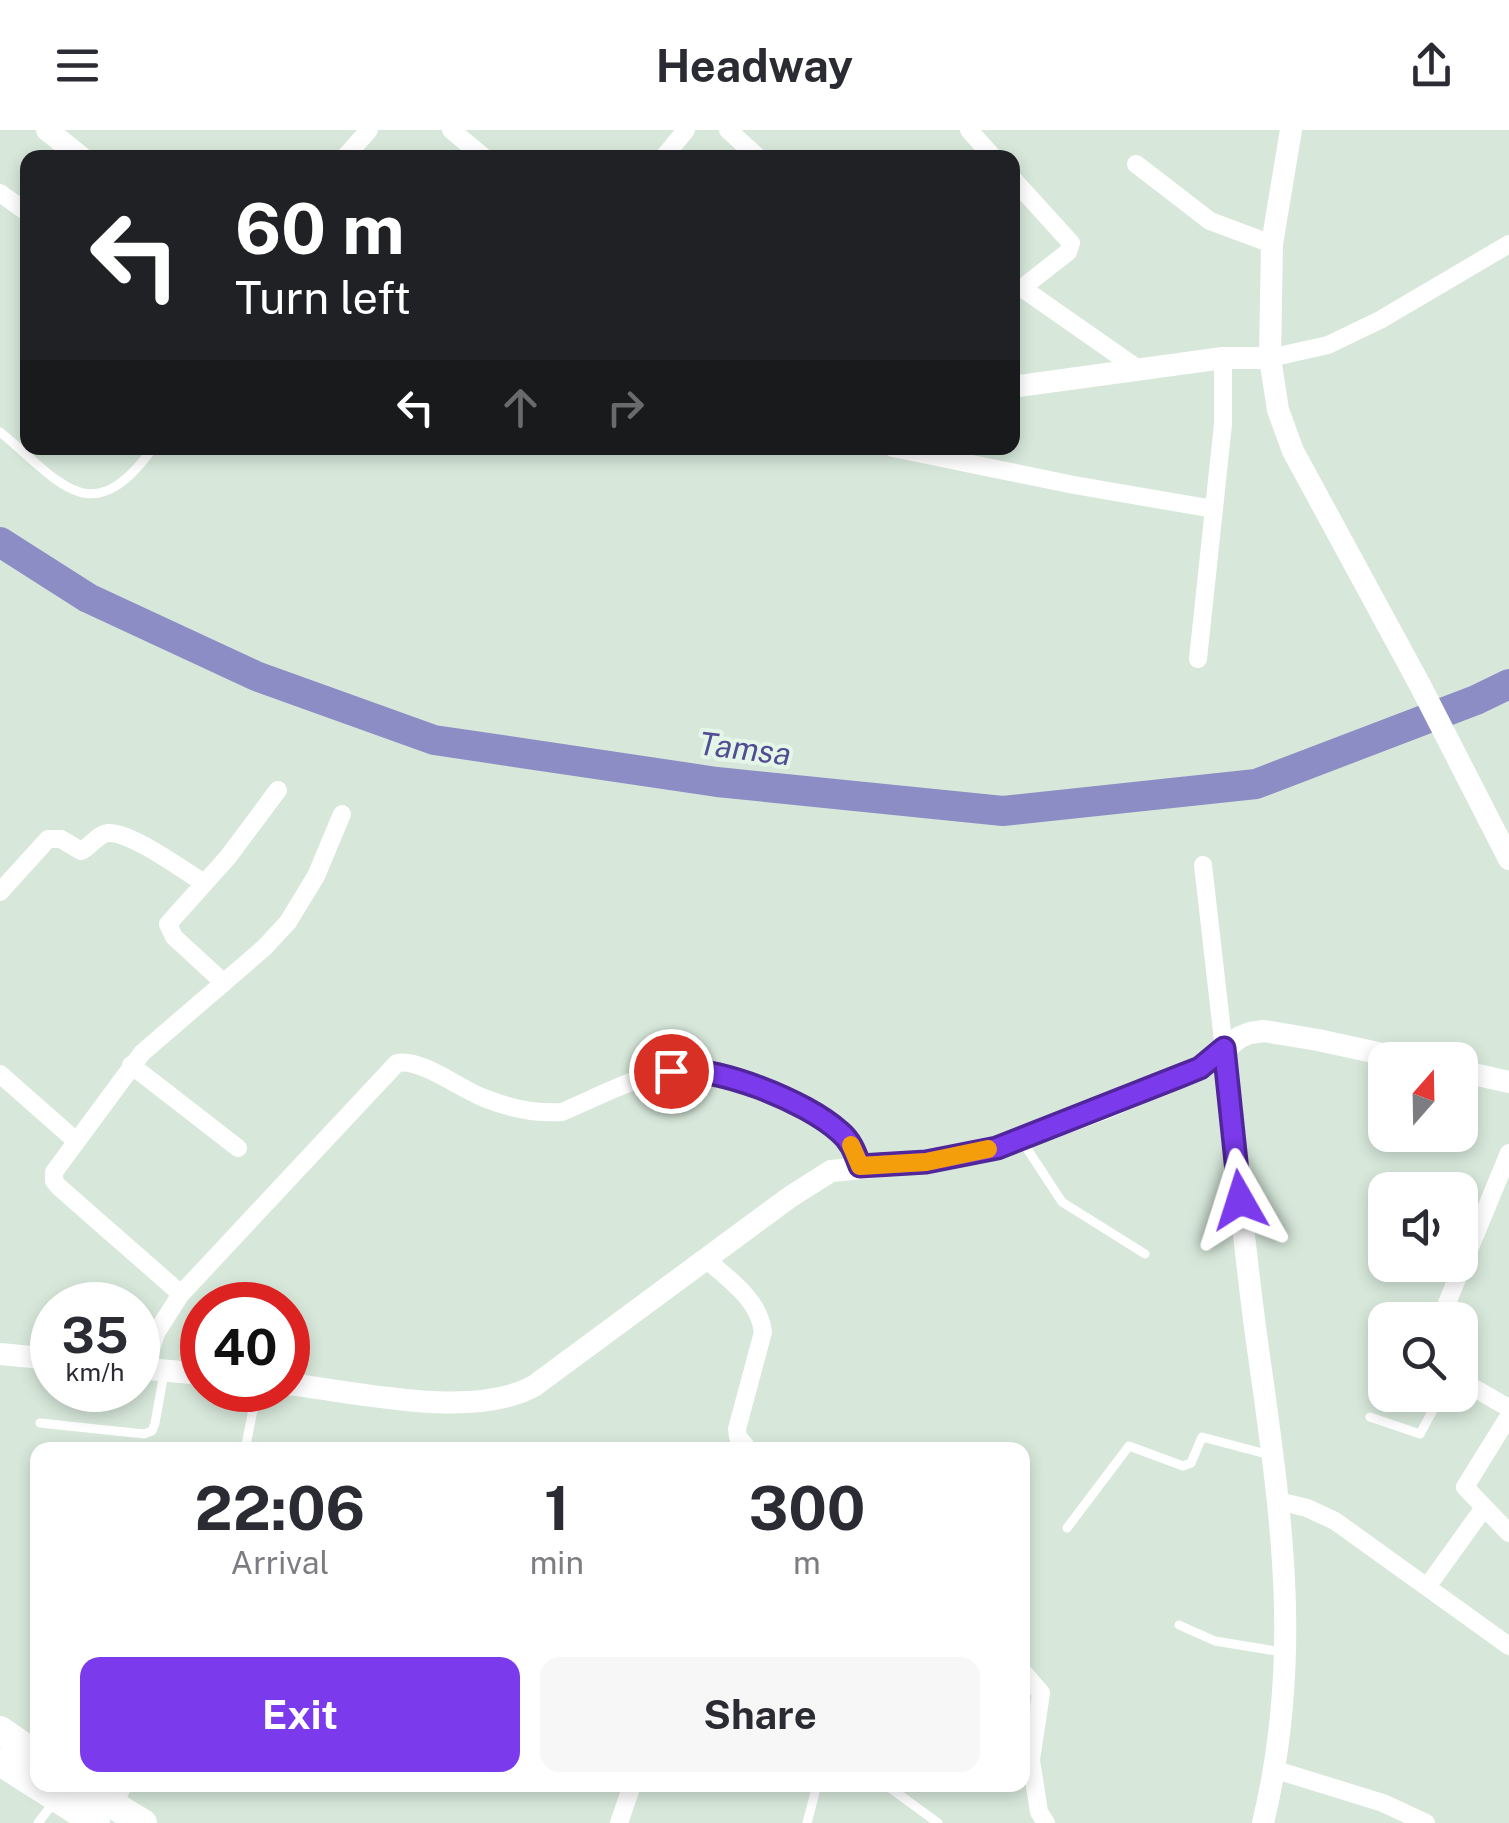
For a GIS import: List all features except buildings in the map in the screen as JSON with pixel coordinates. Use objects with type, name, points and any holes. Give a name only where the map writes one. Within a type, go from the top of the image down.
[{"type":"highway","points":[[0,1730],[30,1751]]},
{"type":"highway","points":[[0,1762],[30,1775]]},
{"type":"highway","points":[[68,1792],[113,1806],[143,1823]]},
{"type":"street","points":[[47,130],[72,150]]},
{"type":"street","points":[[351,150],[369,130]]},
{"type":"street","points":[[452,130],[476,150]]},
{"type":"street","points":[[670,150],[686,130]]},
{"type":"street","points":[[728,130],[750,150]]},
{"type":"street","points":[[969,130],[987,150]]},
{"type":"street","points":[[1284,133],[1272,244],[1270,358],[1278,410],[1293,451],[1509,859]]},
{"type":"street","points":[[1136,164],[1210,221],[1272,244]]},
{"type":"street","points":[[1020,187],[1071,243],[1071,248],[1022,288],[1138,370]]},
{"type":"street","points":[[1020,386],[1223,358],[1270,358],[1328,345],[1380,320],[1509,244]]},
{"type":"street","points":[[1198,659],[1226,392],[1223,358]]},
{"type":"street","points":[[927,455],[1214,509]]},
{"type":"street","points":[[224,983],[168,928],[172,916],[204,883],[278,790]]},
{"type":"street","points":[[180,1293],[54,1181],[54,1172],[150,1044],[278,934],[297,910],[325,858],[342,814]]},
{"type":"street","points":[[0,892],[48,839],[61,839],[82,850],[103,833],[130,839],[204,883]]},
{"type":"street","points":[[1204,865],[1248,1275],[1284,1534],[1287,1653],[1276,1770],[1263,1823]]},
{"type":"street","points":[[310,1387],[444,1402],[492,1402],[516,1396],[830,1171],[926,1162],[997,1148],[1190,1072],[1240,1037],[1264,1031],[1368,1052]]},
{"type":"street","points":[[192,1282],[388,1070],[406,1061],[500,1104],[550,1113],[562,1112],[657,1074],[684,1069],[712,1072],[788,1102],[826,1122],[846,1137],[860,1166]]},
{"type":"street","points":[[132,1066],[238,1148]]},
{"type":"street","points":[[0,1074],[75,1140]]},
{"type":"street","points":[[1478,1075],[1509,1082]]},
{"type":"street","points":[[1447,1302],[1509,1154]]},
{"type":"street","points":[[706,1259],[751,1300],[762,1319],[763,1332],[738,1429],[742,1442]]},
{"type":"street","points":[[160,1327],[180,1296]]},
{"type":"street","points":[[0,1354],[30,1357]]},
{"type":"street","points":[[1478,1390],[1509,1408]]},
{"type":"street","points":[[1509,1416],[1466,1482],[1467,1492],[1509,1534]]},
{"type":"street","points":[[1279,1501],[1335,1521],[1509,1646]]},
{"type":"street","points":[[1427,1587],[1483,1509]]},
{"type":"street","points":[[1030,1680],[1041,1692],[1031,1760],[1039,1812],[1046,1823]]},
{"type":"street","points":[[1276,1770],[1383,1803],[1426,1823]]},
{"type":"street","points":[[619,1823],[630,1792]]},
{"type":"lane","points":[[0,432],[20,448]]},
{"type":"lane","points":[[28,455],[64,484],[87,496],[108,492],[120,484],[147,455]]},
{"type":"lane","points":[[1021,1139],[1062,1202],[1145,1254]]},
{"type":"lane","points":[[40,1423],[144,1434],[152,1431],[151,1412]]},
{"type":"lane","points":[[247,1442],[253,1412]]},
{"type":"lane","points":[[1370,1418],[1420,1434],[1432,1412]]},
{"type":"lane","points":[[1067,1528],[1130,1446],[1183,1466],[1190,1462],[1202,1438],[1272,1456]]},
{"type":"lane","points":[[1179,1625],[1214,1641],[1287,1653]]},
{"type":"lane","points":[[38,1823],[68,1792]]},
{"type":"lane","points":[[807,1823],[814,1792]]},
{"type":"lane","points":[[896,1792],[938,1823]]},
{"type":"waterway","name":"Tamsa","points":[[0,542],[88,598],[256,676],[434,740],[717,782],[1003,811],[1256,784],[1509,684]]},
{"type":"slow traffic","points":[[851,1145],[860,1166],[926,1162],[988,1149]]},
{"type":"route","points":[[671,1071],[712,1072],[804,1109],[846,1137],[860,1166],[926,1162],[997,1148],[1200,1068],[1224,1048],[1240,1200]]}]
